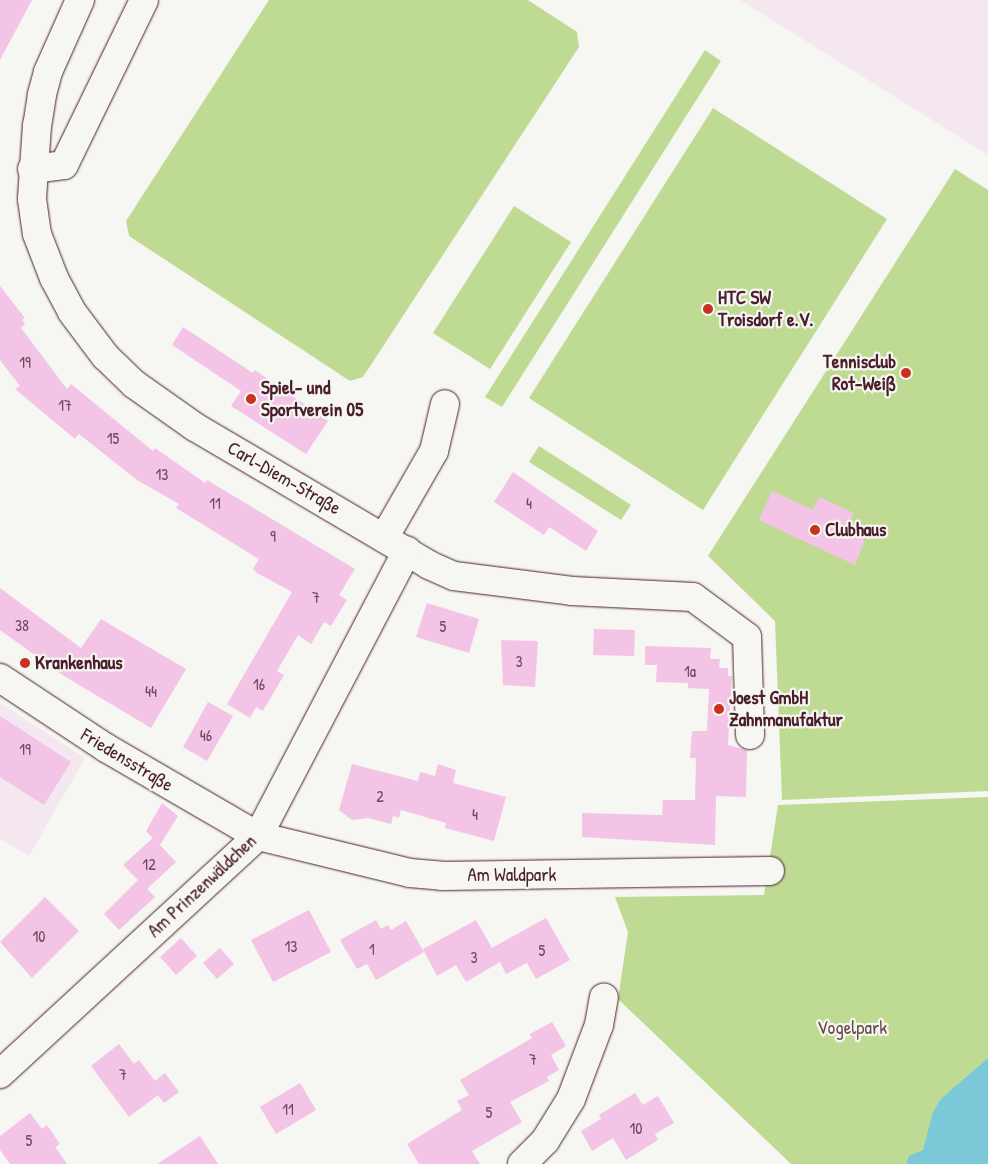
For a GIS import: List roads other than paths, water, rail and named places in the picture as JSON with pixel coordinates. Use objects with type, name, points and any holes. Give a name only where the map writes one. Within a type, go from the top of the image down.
[{"type":"street","name":"Carl-Diem-Straße","points":[[80,0],[48,72],[37,125],[32,169],[34,217],[46,258],[72,312],[105,356],[163,406],[395,544],[454,576],[491,583],[693,598],[747,637],[750,735]]},
{"type":"street","points":[[32,169],[64,165],[144,0]]},
{"type":"street","name":"Am Prinzenwäldchen","points":[[0,1074],[258,836],[395,544],[434,451],[445,404]]},
{"type":"street","name":"Friedensstraße","points":[[0,678],[106,748],[258,836]]},
{"type":"street","name":"Am Waldpark","points":[[258,836],[410,873],[442,876],[770,871]]},
{"type":"street","points":[[522,1164],[545,1141],[571,1099],[599,1025],[604,997]]},
{"type":"water","points":[[988,1058],[988,1164],[906,1164],[909,1156],[923,1150],[933,1112],[941,1099]]},
{"type":"place","name":"HTC SW Troisdorf e.V.","points":[[708,309]]},
{"type":"place","name":"Tennisclub Rot-Weiß","points":[[906,373]]},
{"type":"place","name":"Spiel- und Sportverein 05","points":[[251,399]]},
{"type":"place","name":"Clubhaus","points":[[815,530]]},
{"type":"place","name":"Krankenhaus","points":[[25,663]]},
{"type":"place","name":"Joest GmbH Zahnmanufaktur","points":[[719,709]]},
{"type":"park label","name":"Vogelpark","points":[[852,1028]]}]
